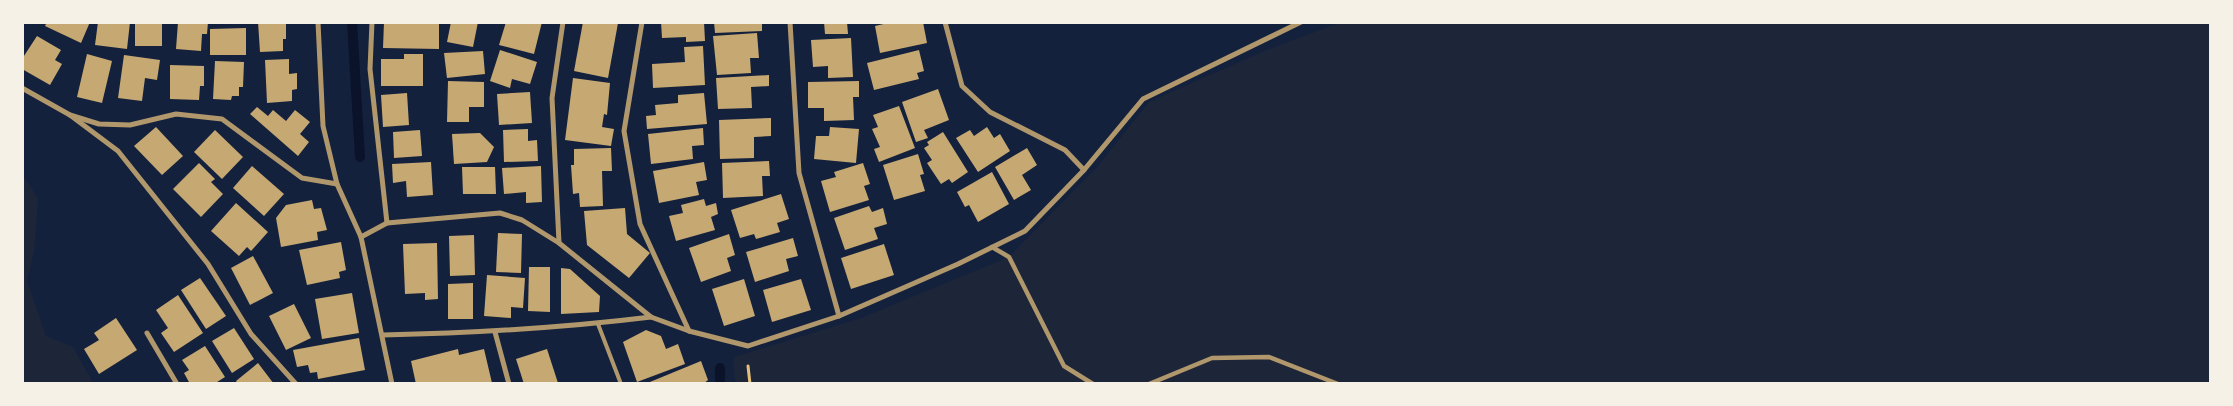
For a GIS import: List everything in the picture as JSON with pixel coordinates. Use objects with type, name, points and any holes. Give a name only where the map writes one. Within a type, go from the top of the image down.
[{"type":"street","points":[[318,22],[323,126],[337,184],[362,237],[392,384]]},
{"type":"street","points":[[372,22],[370,69],[387,223]]},
{"type":"street","points":[[559,243],[552,98],[563,22]]},
{"type":"street","points":[[642,22],[624,131],[640,224],[689,331]]},
{"type":"street","points":[[790,22],[799,172],[838,316]]},
{"type":"street","points":[[945,22],[962,86],[990,112],[1065,150],[1084,170]]},
{"type":"street","points":[[362,237],[387,223],[500,213],[522,220],[559,243],[651,317],[689,331],[748,346],[838,316],[1025,231],[1084,170],[1143,99],[1301,22]]},
{"type":"street","points":[[22,88],[70,115],[118,151],[208,264],[251,334],[296,384]]},
{"type":"street","points":[[70,115],[100,124],[115,125],[130,125],[176,114],[222,119],[302,178],[337,184]]},
{"type":"street","points":[[992,247],[1009,257],[1064,366],[1093,384]]},
{"type":"street","points":[[383,335],[495,332],[598,324],[651,317]]},
{"type":"street","points":[[495,332],[510,384]]},
{"type":"street","points":[[147,333],[178,384]]},
{"type":"street","points":[[1149,384],[1212,358],[1269,358],[1338,384]]},
{"type":"lane","points":[[598,324],[622,384]]},
{"type":"shaded area","points":[[1339,23],[2210,23],[2210,383],[736,384],[733,367],[734,357],[861,318],[1009,257],[1098,166],[1149,102],[1269,49]]},
{"type":"shaded area","points":[[22,177],[25,178],[38,199],[34,252],[27,281],[46,336],[73,347],[93,383],[23,383]]},
{"type":"building","points":[[47,22],[90,22],[81,43],[45,26]]},
{"type":"building","points":[[98,22],[130,22],[127,49],[95,45]]},
{"type":"building","points":[[135,22],[162,22],[162,46],[135,46]]},
{"type":"building","points":[[178,22],[208,22],[207,34],[202,34],[201,51],[176,49]]},
{"type":"building","points":[[258,22],[286,22],[286,39],[283,39],[283,51],[260,52]]},
{"type":"building","points":[[384,22],[439,23],[439,49],[383,48]]},
{"type":"building","points":[[451,22],[478,22],[473,47],[447,42]]},
{"type":"building","points":[[506,22],[542,22],[534,54],[499,45]]},
{"type":"building","points":[[583,22],[618,23],[608,78],[574,71]]},
{"type":"building","points":[[661,22],[704,22],[705,41],[686,42],[686,37],[662,38]]},
{"type":"building","points":[[714,22],[762,22],[762,31],[715,33]]},
{"type":"building","points":[[824,22],[847,22],[848,34],[825,34]]},
{"type":"building","points":[[892,22],[923,22],[927,43],[880,53],[875,26]]},
{"type":"building","points":[[246,28],[246,55],[210,55],[210,29]]},
{"type":"building","points":[[757,33],[759,58],[750,58],[751,73],[717,75],[713,36]]},
{"type":"building","points":[[37,36],[61,50],[55,60],[62,64],[50,85],[22,69],[22,59]]},
{"type":"building","points":[[851,38],[853,77],[828,78],[828,66],[813,67],[811,40]]},
{"type":"building","points":[[703,46],[705,85],[653,88],[652,64],[685,62],[684,47]]},
{"type":"building","points":[[500,50],[537,62],[530,84],[512,79],[510,88],[490,81]]},
{"type":"building","points":[[919,50],[924,71],[917,73],[919,79],[874,90],[867,63]]},
{"type":"building","points":[[483,51],[485,74],[447,78],[444,53]]},
{"type":"building","points":[[87,54],[112,61],[102,103],[77,97]]},
{"type":"building","points":[[404,54],[423,54],[423,86],[381,86],[381,59],[404,59]]},
{"type":"building","points":[[124,55],[160,60],[157,80],[145,78],[142,101],[118,98]]},
{"type":"building","points":[[289,59],[289,74],[297,73],[297,89],[292,90],[292,101],[267,103],[265,60]]},
{"type":"building","points":[[215,61],[244,62],[243,87],[239,87],[239,96],[232,96],[231,100],[213,99]]},
{"type":"building","points":[[170,65],[204,66],[204,86],[200,86],[199,100],[170,99]]},
{"type":"building","points":[[769,75],[769,86],[751,87],[752,108],[718,109],[716,78]]},
{"type":"building","points":[[573,78],[610,83],[607,115],[604,114],[602,127],[614,129],[611,146],[565,140]]},
{"type":"building","points":[[448,81],[484,82],[484,107],[469,107],[469,122],[447,122]]},
{"type":"building","points":[[859,81],[859,97],[853,97],[854,120],[824,121],[824,108],[808,108],[808,82]]},
{"type":"building","points":[[938,89],[949,120],[924,130],[928,138],[916,142],[902,102]]},
{"type":"building","points":[[530,92],[532,123],[499,125],[497,94]]},
{"type":"building","points":[[407,93],[409,125],[383,127],[381,95]]},
{"type":"building","points":[[704,93],[707,124],[647,129],[646,116],[656,115],[655,105],[678,103],[678,95]]},
{"type":"building","points":[[899,106],[915,148],[879,162],[874,149],[880,147],[872,129],[878,127],[873,115]]},
{"type":"building","points":[[257,107],[268,116],[273,110],[286,121],[295,110],[310,122],[300,134],[309,142],[298,156],[250,114]]},
{"type":"building","points":[[771,118],[771,136],[754,137],[754,158],[720,159],[719,120]]},
{"type":"building","points":[[156,127],[183,156],[162,175],[134,146]]},
{"type":"building","points":[[830,127],[859,129],[856,163],[814,159],[816,136],[829,136]]},
{"type":"building","points":[[987,127],[994,138],[1000,134],[1010,151],[978,172],[956,138],[970,130],[974,136]]},
{"type":"building","points":[[703,128],[704,145],[692,146],[693,159],[651,164],[648,134]]},
{"type":"building","points":[[528,129],[528,141],[537,140],[538,161],[504,162],[503,130]]},
{"type":"building","points":[[215,130],[243,157],[222,179],[194,152]]},
{"type":"building","points":[[420,130],[422,156],[394,158],[393,132]]},
{"type":"building","points":[[943,132],[968,172],[952,183],[949,179],[941,184],[927,163],[932,160],[924,148],[929,145],[927,142]]},
{"type":"building","points":[[480,133],[494,147],[487,162],[454,164],[452,134]]},
{"type":"building","points":[[611,148],[612,171],[602,171],[603,206],[580,207],[579,193],[573,194],[571,165],[574,165],[574,149]]},
{"type":"building","points":[[1027,148],[1037,165],[1022,175],[1031,190],[1014,200],[995,167]]},
{"type":"building","points":[[918,154],[924,174],[920,175],[925,191],[894,200],[883,165]]},
{"type":"building","points":[[769,161],[770,176],[762,176],[763,196],[723,198],[722,163]]},
{"type":"building","points":[[431,162],[433,195],[407,197],[406,181],[393,183],[392,164]]},
{"type":"building","points":[[704,162],[707,180],[696,182],[699,195],[659,203],[653,171]]},
{"type":"building","points":[[199,163],[215,179],[211,182],[223,194],[201,217],[173,189]]},
{"type":"building","points":[[863,163],[870,184],[864,186],[869,200],[830,212],[821,181],[836,177],[834,172]]},
{"type":"building","points":[[252,166],[284,194],[264,216],[233,188]]},
{"type":"building","points":[[541,166],[542,202],[526,203],[526,192],[504,194],[502,168]]},
{"type":"building","points":[[462,167],[495,167],[496,194],[463,194]]},
{"type":"building","points":[[992,172],[1009,204],[978,222],[969,205],[965,207],[957,192]]},
{"type":"building","points":[[781,194],[789,219],[777,223],[780,232],[756,239],[754,234],[740,238],[731,210]]},
{"type":"building","points":[[704,199],[706,206],[716,203],[718,214],[711,217],[715,230],[676,241],[669,216],[683,213],[681,205]]},
{"type":"building","points":[[312,200],[314,209],[321,208],[327,230],[317,232],[318,240],[281,247],[276,218],[286,205]]},
{"type":"building","points":[[236,203],[268,232],[251,251],[247,247],[239,256],[211,231]]},
{"type":"building","points":[[869,206],[872,212],[883,208],[887,224],[874,228],[878,239],[845,250],[834,218]]},
{"type":"building","points":[[625,208],[627,234],[650,253],[629,278],[587,245],[584,211]]},
{"type":"building","points":[[498,233],[522,234],[521,273],[496,272]]},
{"type":"building","points":[[729,234],[735,255],[727,258],[731,271],[701,282],[689,248]]},
{"type":"building","points":[[474,235],[475,275],[450,276],[449,236]]},
{"type":"building","points":[[793,238],[798,256],[786,259],[789,271],[755,282],[746,252]]},
{"type":"building","points":[[341,242],[346,270],[339,272],[340,278],[307,285],[299,250]]},
{"type":"building","points":[[437,243],[438,299],[425,300],[425,293],[405,294],[403,244]]},
{"type":"building","points":[[884,244],[894,275],[851,289],[841,258]]},
{"type":"building","points":[[253,256],[273,293],[250,305],[231,268]]},
{"type":"building","points":[[529,267],[550,267],[550,312],[528,311]]},
{"type":"building","points":[[561,268],[570,269],[600,296],[599,312],[561,314]]},
{"type":"building","points":[[487,275],[525,278],[523,308],[511,307],[511,318],[484,316]]},
{"type":"building","points":[[200,278],[226,316],[206,329],[181,290]]},
{"type":"building","points":[[744,279],[755,316],[724,326],[712,289]]},
{"type":"building","points":[[801,279],[811,310],[772,322],[763,290]]},
{"type":"building","points":[[473,283],[473,319],[448,319],[448,284]]},
{"type":"building","points":[[352,293],[359,333],[322,339],[315,299]]},
{"type":"building","points":[[178,295],[203,333],[174,352],[161,333],[168,328],[156,310]]},
{"type":"building","points":[[294,304],[311,338],[286,350],[269,316]]},
{"type":"building","points":[[116,318],[137,350],[99,374],[84,349],[99,340],[94,333]]},
{"type":"building","points":[[234,328],[254,359],[232,373],[212,341]]},
{"type":"building","points":[[646,330],[661,336],[666,349],[678,344],[685,364],[637,382],[623,342]]},
{"type":"building","points":[[359,338],[365,370],[318,379],[317,372],[310,373],[308,365],[297,367],[293,350]]},
{"type":"building","points":[[205,346],[225,377],[214,384],[190,384],[184,373],[189,370],[182,360]]},
{"type":"building","points":[[458,349],[459,355],[484,349],[492,383],[416,384],[411,361]]},
{"type":"building","points":[[547,349],[558,383],[524,384],[516,359]]},
{"type":"building","points":[[701,361],[708,380],[703,384],[645,384]]},
{"type":"building","points":[[258,363],[274,384],[238,384],[236,381]]},
{"type":"waterway","points":[[352,22],[360,157]]},
{"type":"waterway","points":[[720,368],[720,384]]}]
